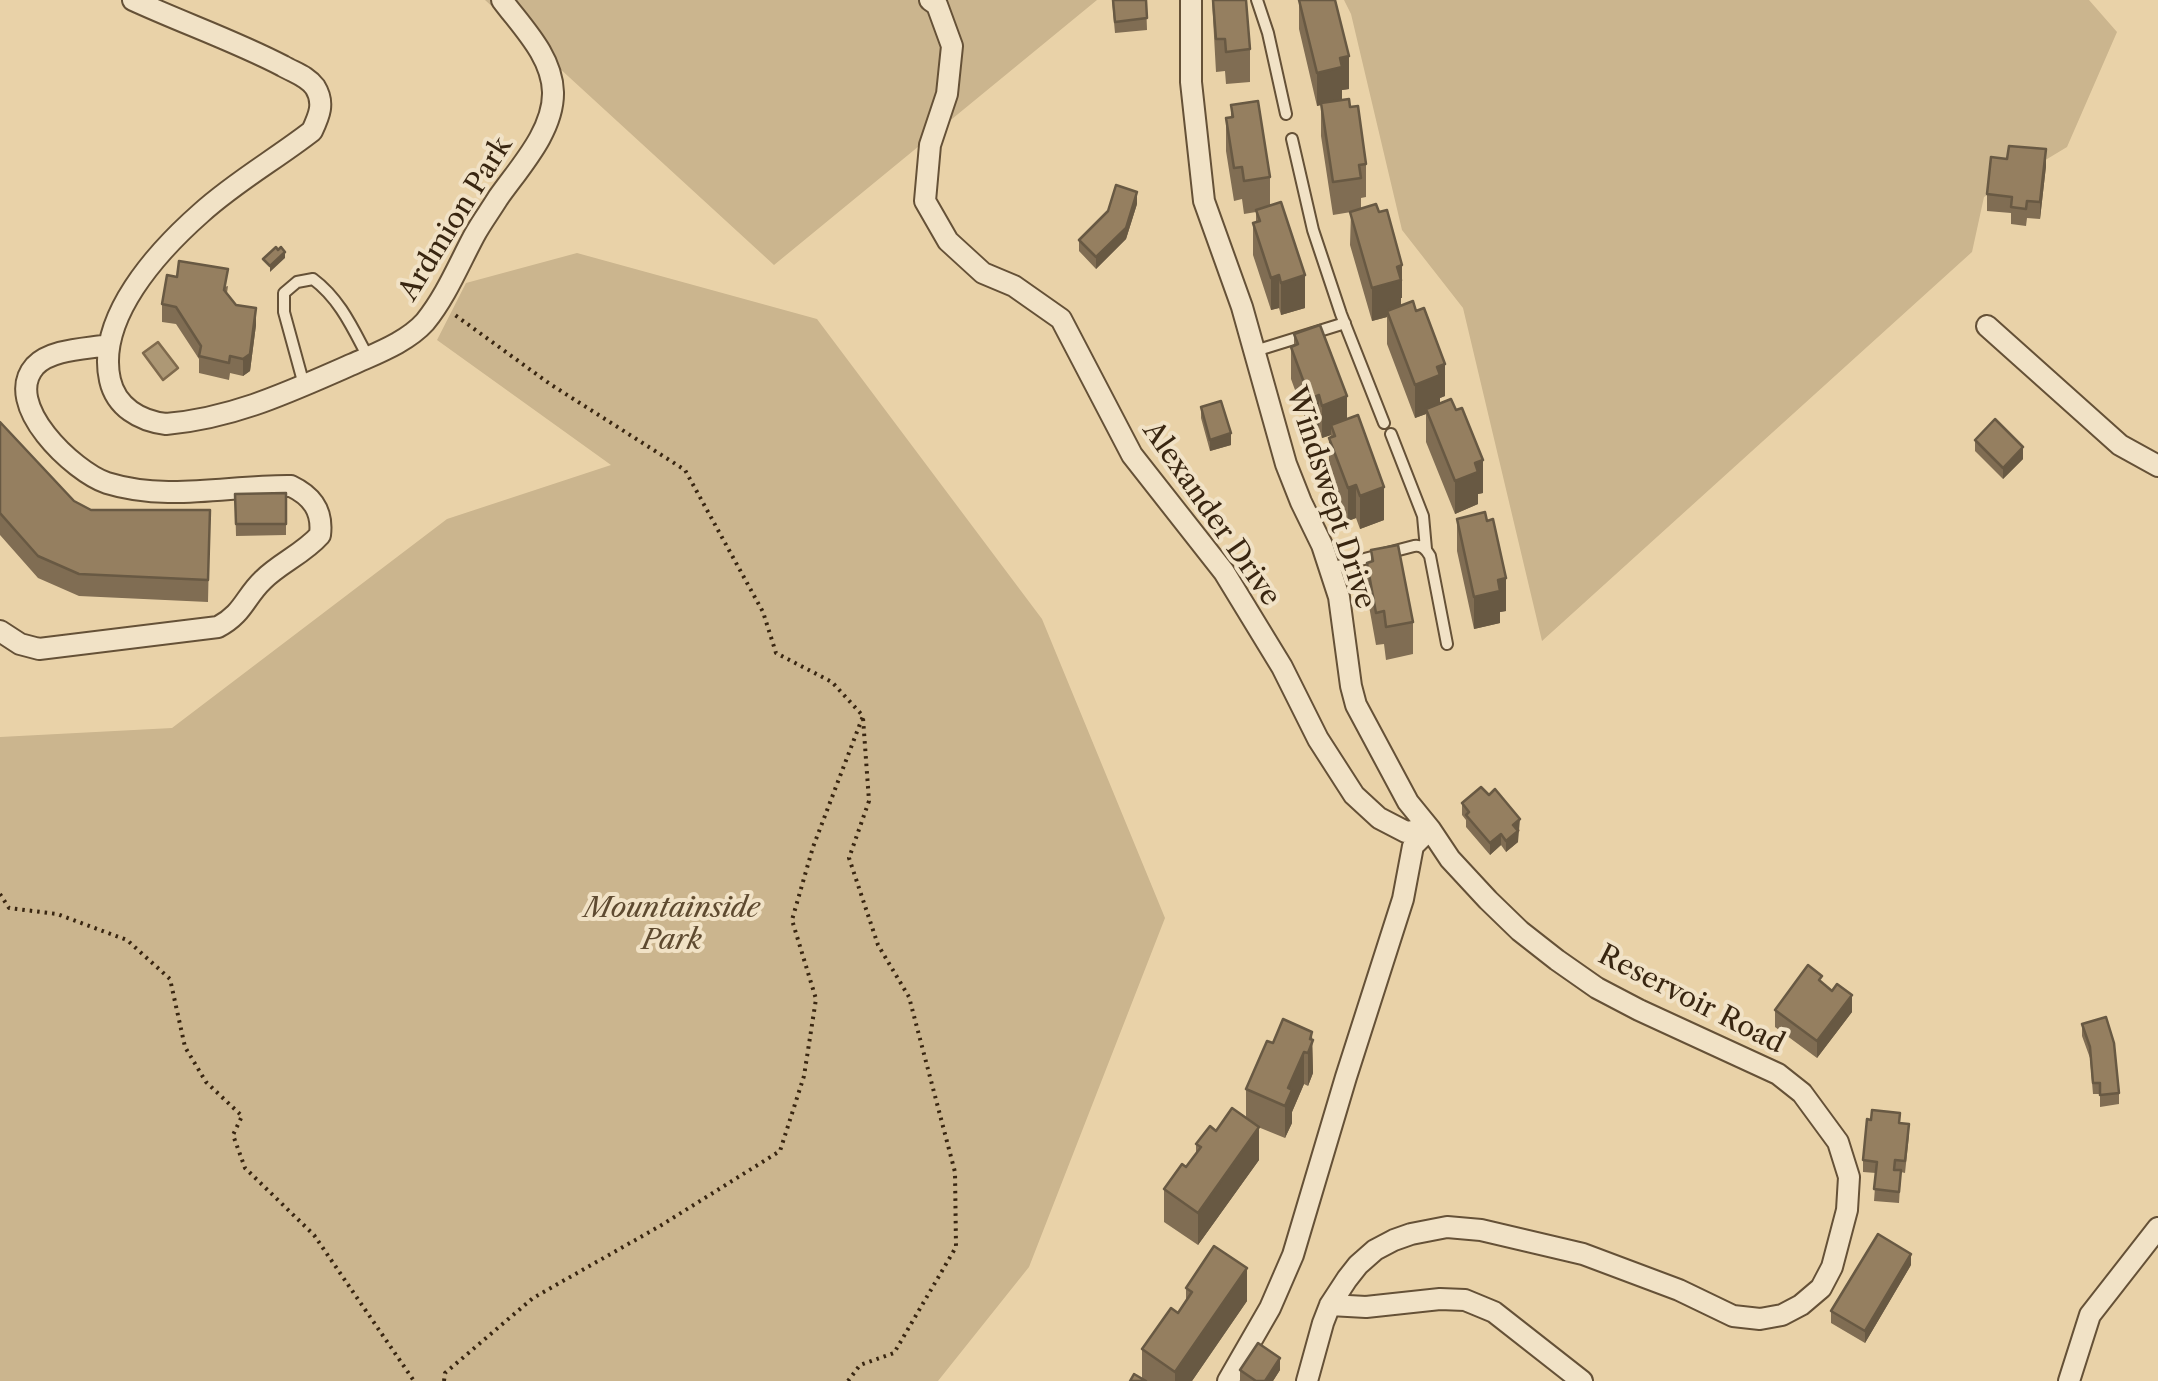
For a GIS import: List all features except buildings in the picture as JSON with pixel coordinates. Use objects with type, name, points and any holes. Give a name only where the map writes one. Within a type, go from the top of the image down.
[{"type":"street","points":[[0,631],[39,650],[218,627],[245,606],[258,584],[320,535],[320,514],[314,502],[292,486],[163,492],[105,482],[78,467],[38,426],[29,398],[29,376],[37,364],[50,356],[108,346],[124,302],[162,253],[201,213],[312,131],[320,115],[318,93],[302,74],[134,0]]},
{"type":"street","name":"Ardmion Park","points":[[108,346],[110,380],[117,397],[131,412],[154,422],[180,422],[274,399],[384,350],[420,326],[442,301],[476,232],[547,121],[553,96],[551,76],[538,48],[502,0]]},
{"type":"street","name":"Alexander Drive","points":[[930,0],[937,5],[952,46],[948,94],[930,145],[925,201],[948,242],[984,273],[1014,286],[1062,320],[1132,455],[1224,572],[1282,667],[1326,754],[1354,795],[1379,818],[1406,832],[1430,829]]},
{"type":"street","name":"Windswept Drive","points":[[1191,0],[1191,82],[1204,201],[1256,351],[1286,464],[1322,545],[1339,597],[1356,705],[1408,802],[1430,829]]},
{"type":"street","points":[[1988,326],[2120,446],[2158,466]]},
{"type":"street","points":[[1228,1381],[1270,1308],[1293,1255],[1403,899],[1413,846],[1430,829]]},
{"type":"street","name":"Reservoir Road","points":[[1308,1381],[1317,1338],[1330,1305],[1358,1265],[1394,1240],[1447,1226],[1481,1230],[1584,1254],[1679,1290],[1733,1316],[1760,1319],[1782,1315],[1821,1288],[1832,1267],[1847,1210],[1850,1176],[1838,1142],[1802,1092],[1778,1074],[1597,988],[1557,960],[1488,900],[1430,829]]},
{"type":"street","points":[[2069,1381],[2090,1315],[2158,1228]]},
{"type":"street","points":[[1330,1305],[1465,1300],[1494,1312],[1582,1381]]},
{"type":"lane","points":[[1257,0],[1286,114]]},
{"type":"lane","points":[[1292,139],[1313,230],[1344,323],[1384,423]]},
{"type":"lane","points":[[304,386],[284,312],[284,293],[297,282],[313,280],[326,288],[346,315],[368,357]]},
{"type":"lane","points":[[1256,351],[1344,323]]},
{"type":"lane","points":[[1391,434],[1424,516],[1426,549],[1447,644]]},
{"type":"lane","points":[[1330,568],[1419,545],[1426,549]]},
{"type":"path","points":[[442,301],[458,318],[550,384],[685,470],[764,612],[776,653],[832,682],[863,716],[869,801],[849,858],[878,945],[909,998],[955,1172],[956,1247],[894,1353],[860,1366],[848,1381]]},
{"type":"path","points":[[444,1381],[444,1373],[534,1298],[660,1226],[780,1150],[804,1076],[816,999],[792,920],[813,847],[863,716]]},
{"type":"path","points":[[0,894],[10,908],[57,914],[127,940],[170,979],[184,1047],[206,1082],[242,1116],[232,1135],[245,1168],[314,1236],[414,1381]]},
{"type":"green space","points":[[485,0],[1097,0],[774,265]]},
{"type":"green space","points":[[1344,0],[2089,0],[2117,32],[2067,147],[1984,197],[1972,252],[1542,641],[1463,308],[1402,230],[1351,14]]},
{"type":"green space","name":"Mountainside Park","points":[[577,253],[817,319],[1042,619],[1165,918],[1029,1267],[938,1381],[0,1381],[0,737],[172,728],[447,519],[611,465],[437,340],[466,283]]},
{"type":"shaded area","points":[[158,342],[178,368],[163,380],[143,353]]}]
